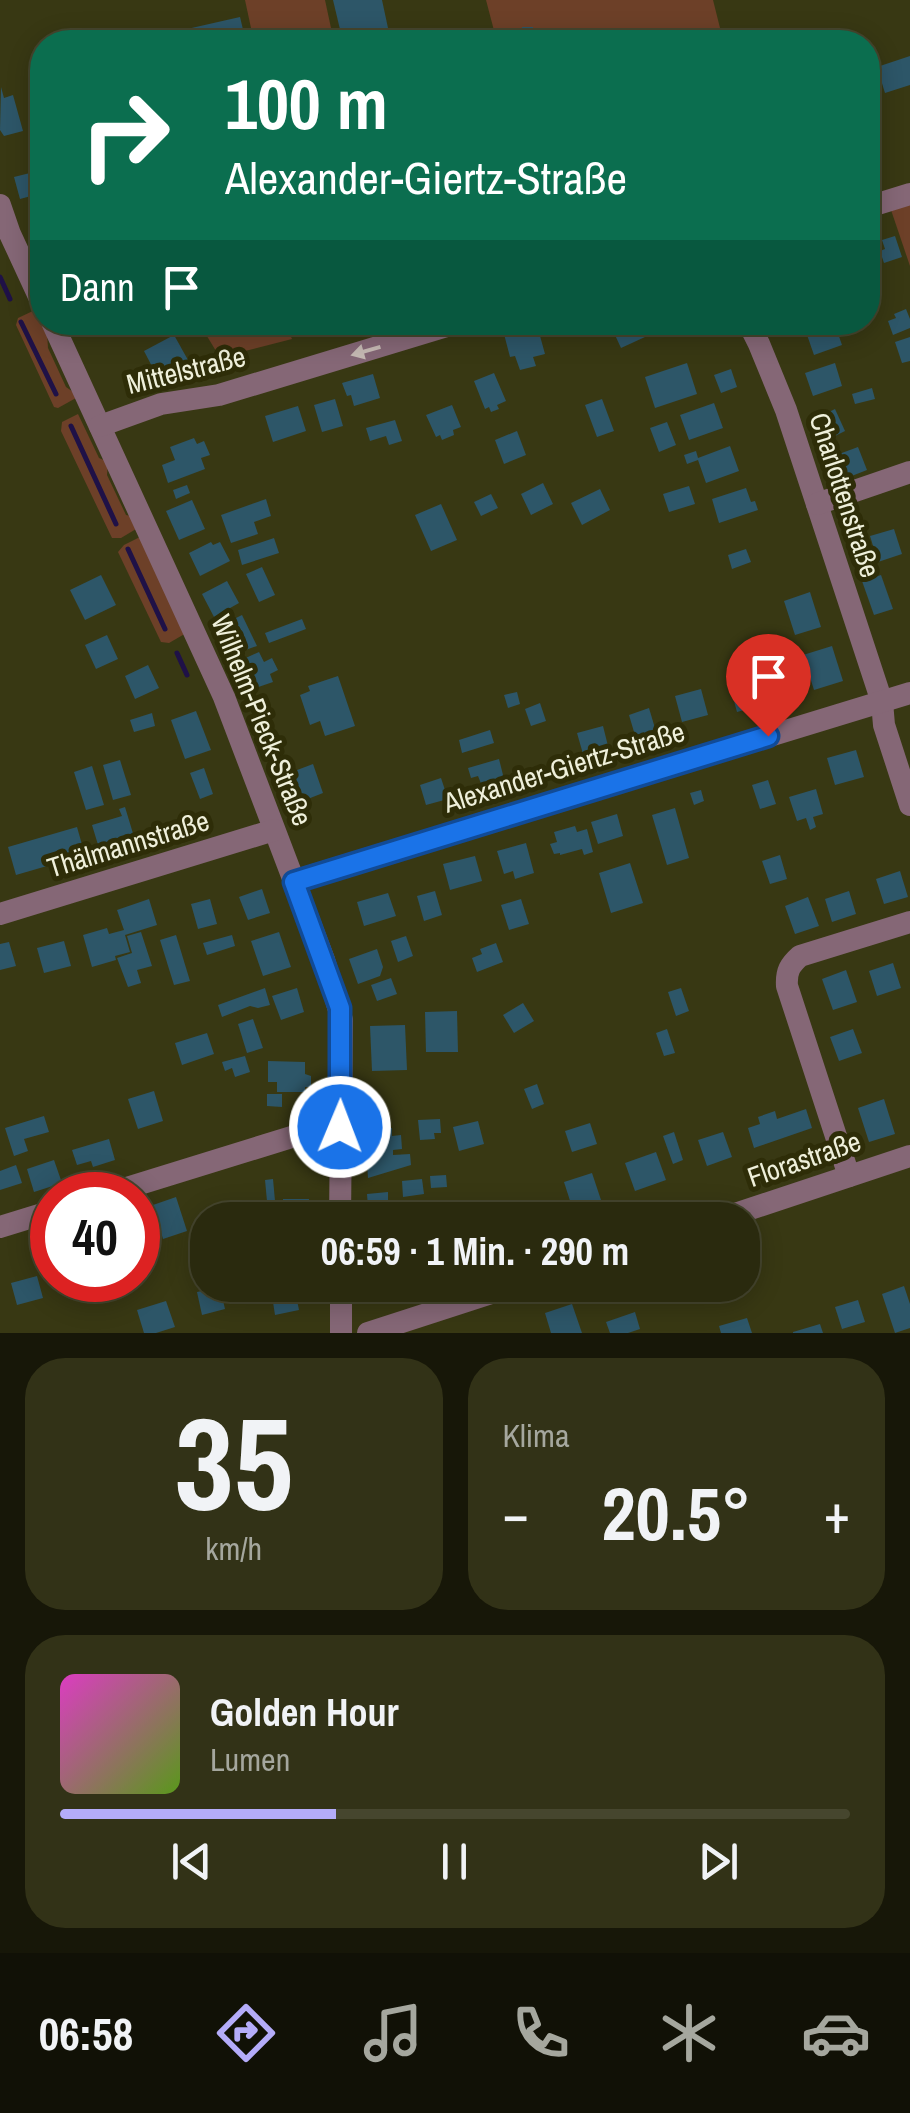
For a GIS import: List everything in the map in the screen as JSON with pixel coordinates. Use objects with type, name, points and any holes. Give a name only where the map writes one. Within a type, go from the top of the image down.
[{"type":"street","points":[[880,203],[910,194]]},
{"type":"street","points":[[0,206],[30,277]]},
{"type":"street","name":"Wilhelm-Pieck-Straße","points":[[58,335],[224,698],[340,1008],[340,1202]]},
{"type":"street","name":"Mittelstraße","points":[[100,426],[161,404],[219,395],[417,335]]},
{"type":"street","name":"Charlottenstraße","points":[[754,335],[786,410],[818,504],[882,702],[884,725],[910,805]]},
{"type":"street","points":[[818,504],[910,472]]},
{"type":"street","name":"Alexander-Giertz-Straße","points":[[294,882],[910,693]]},
{"type":"street","name":"Thälmannstraße","points":[[0,914],[274,830]]},
{"type":"street","points":[[849,1176],[786,974],[800,956],[910,922]]},
{"type":"street","points":[[160,1178],[324,1127],[340,1127]]},
{"type":"street","name":"Florastraße","points":[[760,1206],[910,1156]]},
{"type":"street","points":[[0,1227],[30,1218]]},
{"type":"street","points":[[341,1302],[341,1333]]},
{"type":"street","points":[[368,1333],[464,1302]]},
{"type":"shaded area","points":[[245,0],[325,0],[331,30],[251,30]]},
{"type":"shaded area","points":[[486,0],[713,0],[720,28],[719,30],[494,30]]},
{"type":"shaded area","points":[[910,201],[910,266],[890,207]]},
{"type":"shaded area","points":[[30,312],[30,335],[47,335],[48,348],[66,387],[76,398],[54,407],[16,325],[18,318]]},
{"type":"shaded area","points":[[206,335],[290,335],[292,339],[237,353],[216,351]]},
{"type":"shaded area","points":[[78,414],[99,458],[108,462],[107,475],[126,515],[135,517],[136,529],[121,538],[112,538],[61,431],[62,422]]},
{"type":"shaded area","points":[[140,537],[188,632],[169,643],[161,642],[118,552]]},
{"type":"building","points":[[333,0],[382,0],[388,30],[340,30]]},
{"type":"building","points":[[240,17],[243,30],[183,30]]},
{"type":"building","points":[[910,56],[910,85],[885,93],[880,66]]},
{"type":"building","points":[[1,87],[4,98],[13,95],[23,131],[4,136],[0,130]]},
{"type":"building","points":[[30,173],[30,196],[20,199],[14,177]]},
{"type":"building","points":[[895,236],[902,257],[884,263],[882,240]]},
{"type":"building","points":[[906,309],[910,328],[893,335],[888,321]]},
{"type":"building","points":[[174,335],[188,360],[157,376],[144,351]]},
{"type":"building","points":[[504,335],[540,335],[545,354],[533,357],[536,366],[520,370],[515,356],[510,357]]},
{"type":"building","points":[[615,335],[644,335],[645,337],[621,348]]},
{"type":"building","points":[[807,335],[839,335],[842,345],[814,355]]},
{"type":"building","points":[[910,337],[910,361],[902,363],[895,342]]},
{"type":"building","points":[[687,363],[697,394],[655,408],[645,377]]},
{"type":"building","points":[[835,363],[842,386],[813,396],[805,373]]},
{"type":"building","points":[[731,369],[737,387],[721,393],[714,375]]},
{"type":"building","points":[[494,373],[506,401],[491,412],[489,407],[485,409],[474,381]]},
{"type":"building","points":[[373,374],[380,398],[354,406],[342,383]]},
{"type":"building","points":[[872,388],[875,399],[855,404],[852,394]]},
{"type":"building","points":[[335,399],[343,426],[322,432],[314,405]]},
{"type":"building","points":[[602,399],[614,431],[597,437],[585,405]]},
{"type":"building","points":[[714,403],[723,428],[689,440],[680,415]]},
{"type":"building","points":[[452,405],[461,427],[442,440],[440,435],[436,437],[426,415]]},
{"type":"building","points":[[298,406],[306,431],[273,442],[265,416]]},
{"type":"building","points":[[835,409],[845,431],[825,441],[815,419]]},
{"type":"building","points":[[395,420],[402,441],[389,445],[386,436],[370,441],[366,428]]},
{"type":"building","points":[[667,422],[676,445],[659,452],[650,428]]},
{"type":"building","points":[[517,431],[526,455],[504,464],[495,440]]},
{"type":"building","points":[[194,438],[197,444],[204,441],[210,455],[201,458],[205,469],[168,483],[162,465],[175,460],[170,447]]},
{"type":"building","points":[[730,446],[739,471],[706,483],[698,460],[687,464],[684,455],[696,451],[698,458]]},
{"type":"building","points":[[858,447],[867,470],[839,481],[831,457]]},
{"type":"building","points":[[543,483],[553,504],[531,515],[521,494]]},
{"type":"building","points":[[187,485],[190,493],[176,499],[173,490]]},
{"type":"building","points":[[689,486],[695,504],[669,512],[663,494]]},
{"type":"building","points":[[746,488],[758,510],[719,523],[712,499]]},
{"type":"building","points":[[600,489],[610,510],[582,525],[571,503]]},
{"type":"building","points":[[491,494],[498,508],[481,516],[474,502]]},
{"type":"building","points":[[266,499],[271,516],[254,522],[258,534],[231,543],[221,515]]},
{"type":"building","points":[[192,500],[205,529],[179,540],[166,511]]},
{"type":"building","points":[[441,504],[457,540],[431,551],[415,515]]},
{"type":"building","points":[[894,529],[902,554],[878,562],[870,536]]},
{"type":"building","points":[[274,538],[279,553],[242,565],[238,550]]},
{"type":"building","points":[[211,542],[220,542],[230,561],[200,576],[189,553]]},
{"type":"building","points":[[746,549],[751,562],[732,569],[728,555]]},
{"type":"building","points":[[262,567],[275,595],[259,602],[246,574]]},
{"type":"building","points":[[101,575],[116,605],[85,620],[70,590]]},
{"type":"building","points":[[881,575],[893,609],[874,615],[862,581]]},
{"type":"building","points":[[227,581],[239,603],[214,617],[202,594]]},
{"type":"building","points":[[810,592],[821,627],[795,635],[784,601]]},
{"type":"building","points":[[242,615],[257,646],[234,654],[220,626]]},
{"type":"building","points":[[302,619],[306,629],[269,643],[265,633]]},
{"type":"building","points":[[107,635],[118,659],[96,669],[85,645]]},
{"type":"building","points":[[832,646],[843,681],[814,690],[803,655]]},
{"type":"building","points":[[259,652],[264,662],[272,658],[278,670],[270,674],[273,682],[250,690],[237,662]]},
{"type":"building","points":[[148,665],[159,688],[135,699],[125,676]]},
{"type":"building","points":[[753,672],[763,705],[737,712],[728,679]]},
{"type":"building","points":[[338,676],[355,726],[325,736],[320,721],[310,725],[300,695],[310,691],[308,686]]},
{"type":"building","points":[[701,689],[708,715],[682,722],[675,696]]},
{"type":"building","points":[[517,692],[520,704],[508,708],[504,695]]},
{"type":"building","points":[[540,703],[546,721],[531,726],[525,709]]},
{"type":"building","points":[[649,708],[657,735],[637,742],[629,715]]},
{"type":"building","points":[[196,711],[211,750],[185,759],[171,720]]},
{"type":"building","points":[[152,713],[155,726],[134,732],[130,720]]},
{"type":"building","points":[[603,726],[610,754],[585,761],[577,733]]},
{"type":"building","points":[[490,730],[494,743],[462,753],[459,740]]},
{"type":"building","points":[[856,750],[864,777],[835,785],[827,758]]},
{"type":"building","points":[[499,759],[504,779],[482,786],[478,776],[471,778],[468,768]]},
{"type":"building","points":[[120,760],[131,795],[113,800],[103,765]]},
{"type":"building","points":[[313,764],[323,793],[295,804],[284,775]]},
{"type":"building","points":[[92,766],[104,805],[86,810],[74,772]]},
{"type":"building","points":[[204,768],[213,794],[200,799],[190,773]]},
{"type":"building","points":[[441,778],[448,799],[426,805],[420,785]]},
{"type":"building","points":[[768,780],[776,804],[760,809],[752,785]]},
{"type":"building","points":[[816,789],[823,814],[813,817],[816,827],[810,830],[806,818],[797,821],[789,797]]},
{"type":"building","points":[[701,790],[704,801],[694,805],[690,793]]},
{"type":"building","points":[[125,807],[135,840],[99,848],[92,825],[122,816],[119,809]]},
{"type":"building","points":[[675,808],[689,858],[667,865],[652,815]]},
{"type":"building","points":[[617,814],[623,836],[598,844],[591,822]]},
{"type":"building","points":[[575,826],[577,832],[587,829],[593,852],[584,855],[582,849],[554,854],[550,844],[557,842],[554,832]]},
{"type":"building","points":[[77,827],[85,855],[16,875],[8,847]]},
{"type":"building","points":[[526,843],[534,873],[515,879],[513,871],[504,874],[497,851]]},
{"type":"building","points":[[780,855],[787,879],[770,884],[762,861]]},
{"type":"building","points":[[475,856],[482,881],[450,890],[443,864]]},
{"type":"building","points":[[630,863],[643,903],[611,913],[599,873]]},
{"type":"building","points":[[900,871],[908,897],[884,904],[876,879]]},
{"type":"building","points":[[262,889],[270,913],[248,920],[239,897]]},
{"type":"building","points":[[435,891],[442,915],[424,921],[417,896]]},
{"type":"building","points":[[849,891],[856,914],[832,922],[825,899]]},
{"type":"building","points":[[388,893],[396,916],[364,926],[357,902]]},
{"type":"building","points":[[808,897],[819,926],[795,934],[785,906]]},
{"type":"building","points":[[149,899],[157,925],[125,935],[130,952],[92,967],[83,935],[107,928],[109,934],[124,930],[117,910]]},
{"type":"building","points":[[210,899],[217,924],[198,929],[191,904]]},
{"type":"building","points":[[521,899],[529,924],[509,930],[501,905]]},
{"type":"building","points":[[141,932],[152,966],[137,970],[141,983],[128,987],[117,958],[132,953],[127,936]]},
{"type":"building","points":[[279,932],[291,967],[263,976],[251,941]]},
{"type":"building","points":[[176,935],[190,981],[174,985],[160,940]]},
{"type":"building","points":[[232,935],[235,946],[207,955],[203,943]]},
{"type":"building","points":[[406,936],[413,956],[398,962],[391,941]]},
{"type":"building","points":[[64,941],[71,966],[44,973],[37,948]]},
{"type":"building","points":[[9,942],[16,966],[0,970],[0,944]]},
{"type":"building","points":[[496,943],[503,962],[477,972],[472,958],[482,954],[480,949]]},
{"type":"building","points":[[377,949],[383,967],[380,976],[358,984],[349,959]]},
{"type":"building","points":[[893,963],[901,988],[877,996],[869,971]]},
{"type":"building","points":[[846,970],[857,1002],[833,1010],[822,979]]},
{"type":"building","points":[[391,978],[397,994],[377,1001],[371,985]]},
{"type":"building","points":[[265,988],[270,1005],[250,1006],[222,1017],[218,1005]]},
{"type":"building","points":[[297,988],[304,1012],[281,1020],[272,996]]},
{"type":"building","points":[[681,988],[689,1011],[676,1016],[668,992]]},
{"type":"building","points":[[523,1003],[534,1021],[514,1033],[503,1015]]},
{"type":"building","points":[[457,1011],[458,1052],[426,1052],[425,1012]]},
{"type":"building","points":[[253,1019],[263,1048],[247,1053],[238,1024]]},
{"type":"building","points":[[405,1025],[407,1070],[372,1071],[370,1026]]},
{"type":"building","points":[[667,1029],[675,1053],[664,1056],[656,1033]]},
{"type":"building","points":[[853,1029],[862,1053],[839,1061],[830,1037]]},
{"type":"building","points":[[207,1033],[214,1054],[182,1065],[175,1043]]},
{"type":"building","points":[[245,1056],[250,1072],[235,1077],[232,1068],[225,1071],[222,1062]]},
{"type":"building","points":[[268,1061],[305,1062],[311,1087],[305,1087],[305,1092],[277,1092],[277,1082],[268,1082]]},
{"type":"building","points":[[537,1084],[544,1104],[532,1109],[524,1089]]},
{"type":"building","points":[[154,1091],[163,1121],[138,1129],[128,1099]]},
{"type":"building","points":[[267,1094],[282,1094],[282,1107],[267,1106]]},
{"type":"building","points":[[884,1099],[895,1134],[869,1142],[858,1108]]},
{"type":"building","points":[[806,1109],[812,1128],[754,1148],[748,1128],[760,1124],[758,1117],[775,1111],[777,1119]]},
{"type":"building","points":[[44,1116],[49,1132],[24,1139],[28,1151],[14,1156],[5,1128]]},
{"type":"building","points":[[440,1119],[441,1133],[434,1133],[435,1139],[420,1140],[418,1120]]},
{"type":"building","points":[[478,1121],[484,1144],[459,1151],[453,1127]]},
{"type":"building","points":[[590,1123],[597,1144],[572,1152],[565,1131]]},
{"type":"building","points":[[392,1128],[392,1136],[401,1135],[402,1149],[393,1150],[393,1155],[410,1154],[411,1165],[368,1178],[365,1131]]},
{"type":"building","points":[[674,1132],[683,1160],[673,1164],[663,1136]]},
{"type":"building","points":[[723,1132],[732,1157],[707,1166],[698,1140]]},
{"type":"building","points":[[109,1139],[115,1160],[93,1167],[91,1161],[77,1165],[72,1150]]},
{"type":"building","points":[[656,1152],[666,1180],[635,1191],[625,1163]]},
{"type":"building","points":[[54,1160],[58,1172],[30,1172],[30,1179],[27,1169]]},
{"type":"building","points":[[16,1165],[22,1183],[0,1190],[0,1171]]},
{"type":"building","points":[[592,1173],[601,1200],[570,1202],[564,1182]]},
{"type":"building","points":[[446,1175],[447,1187],[431,1188],[430,1176]]},
{"type":"building","points":[[273,1179],[275,1201],[267,1201],[265,1180]]},
{"type":"building","points":[[422,1179],[424,1194],[403,1197],[402,1181]]},
{"type":"building","points":[[388,1192],[388,1202],[368,1202],[367,1194]]},
{"type":"building","points":[[176,1197],[187,1231],[163,1239],[160,1203]]},
{"type":"building","points":[[283,1199],[309,1199],[309,1202]]},
{"type":"building","points":[[30,1278],[30,1302],[17,1305],[11,1283]]},
{"type":"building","points":[[904,1286],[910,1304],[910,1328],[895,1333],[882,1294]]},
{"type":"building","points":[[858,1300],[865,1322],[842,1329],[835,1307]]},
{"type":"building","points":[[166,1301],[175,1327],[144,1333],[137,1310]]},
{"type":"building","points":[[199,1302],[223,1302],[225,1309],[202,1315]]},
{"type":"building","points":[[273,1302],[297,1302],[299,1310],[275,1315]]},
{"type":"building","points":[[572,1304],[582,1333],[551,1333],[545,1313]]},
{"type":"building","points":[[635,1312],[640,1329],[610,1333],[606,1322]]},
{"type":"building","points":[[747,1318],[752,1333],[721,1333],[719,1326]]},
{"type":"building","points":[[820,1324],[823,1333],[793,1333],[793,1332]]},
{"type":"waterway","points":[[0,277],[10,299]]},
{"type":"waterway","points":[[21,322],[56,394]]},
{"type":"waterway","points":[[71,426],[116,524]]},
{"type":"waterway","points":[[128,549],[165,629]]},
{"type":"waterway","points":[[177,653],[187,675]]},
{"type":"route","points":[[340,1127],[340,1008],[294,882],[768,736]]}]
